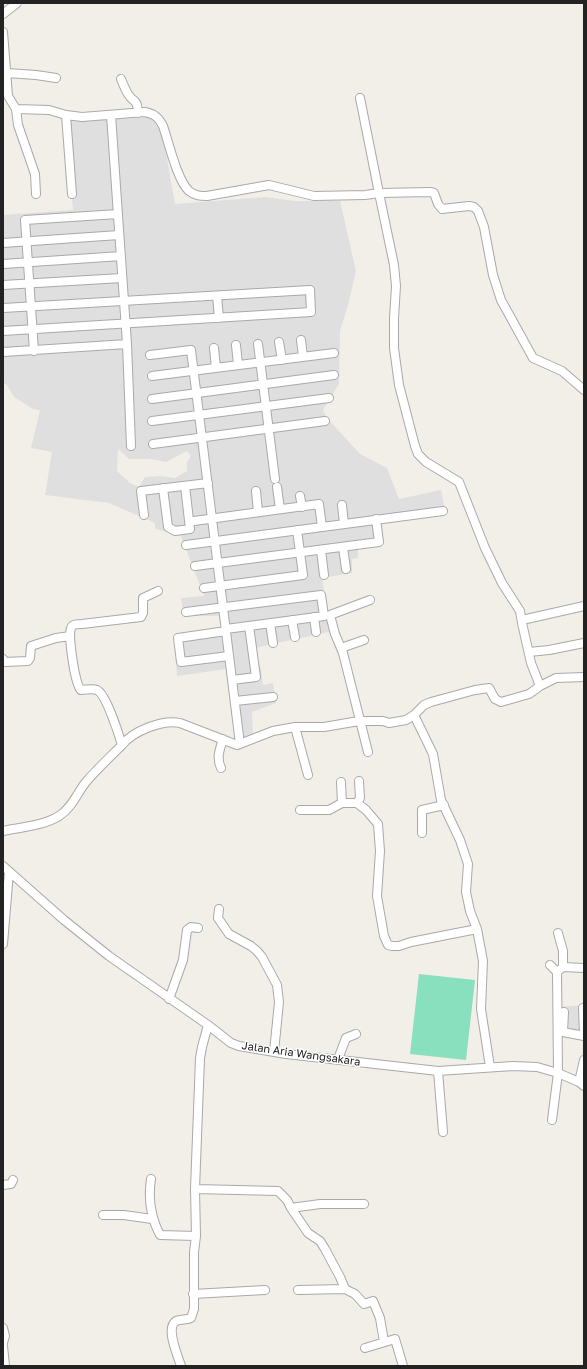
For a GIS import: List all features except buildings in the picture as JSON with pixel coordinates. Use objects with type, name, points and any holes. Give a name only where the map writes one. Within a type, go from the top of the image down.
[{"type":"street","points":[[3,14],[17,3]]},
{"type":"street","points":[[3,32],[8,96],[16,109],[18,125],[35,174],[36,194]]},
{"type":"street","points":[[7,73],[56,78]]},
{"type":"street","points":[[121,79],[128,95],[135,100],[138,105],[138,113]]},
{"type":"street","points":[[360,98],[394,265],[396,286],[394,348],[399,385],[415,446],[418,454],[426,462],[459,482],[485,548],[502,583],[520,611],[531,663],[540,686]]},
{"type":"street","points":[[16,109],[49,110],[66,115],[82,117],[138,113],[153,114],[159,118],[163,126],[181,181],[197,196],[207,196],[269,185],[314,196],[431,192],[434,193],[438,204],[442,209],[472,206],[476,208],[484,227],[493,275],[502,300],[533,358],[562,371],[584,390]]},
{"type":"street","points":[[66,115],[72,194]]},
{"type":"street","points":[[111,115],[126,323],[131,446]]},
{"type":"street","points":[[34,351],[25,220],[118,214]]},
{"type":"street","points":[[3,243],[119,235]]},
{"type":"street","points":[[3,264],[121,256]]},
{"type":"street","points":[[3,285],[122,278]]},
{"type":"street","points":[[3,308],[310,290],[311,312],[3,331]]},
{"type":"street","points":[[217,296],[219,318]]},
{"type":"street","points":[[301,340],[303,357]]},
{"type":"street","points":[[279,342],[282,360]]},
{"type":"street","points":[[3,352],[127,344]]},
{"type":"street","points":[[258,344],[275,479]]},
{"type":"street","points":[[236,345],[238,365]]},
{"type":"street","points":[[214,348],[216,368]]},
{"type":"street","points":[[150,355],[191,350],[240,744]]},
{"type":"street","points":[[152,376],[334,353]]},
{"type":"street","points":[[152,399],[334,375]]},
{"type":"street","points":[[152,421],[329,398]]},
{"type":"street","points":[[153,444],[325,421]]},
{"type":"street","points":[[144,514],[141,491],[208,483]]},
{"type":"street","points":[[162,488],[168,527],[175,531],[190,529],[185,486]]},
{"type":"street","points":[[277,487],[280,509]]},
{"type":"street","points":[[256,491],[258,512]]},
{"type":"street","points":[[300,496],[302,506]]},
{"type":"street","points":[[194,521],[319,504],[322,526]]},
{"type":"street","points":[[342,505],[344,524]]},
{"type":"street","points":[[186,545],[443,511]]},
{"type":"street","points":[[195,566],[379,542],[376,520]]},
{"type":"street","points":[[204,588],[303,575],[297,530]]},
{"type":"street","points":[[343,547],[346,569]]},
{"type":"street","points":[[321,550],[324,575]]},
{"type":"street","points":[[122,745],[110,711],[100,692],[90,689],[81,690],[78,687],[75,676],[70,636],[71,627],[72,625],[141,616],[143,613],[142,598],[158,591]]},
{"type":"street","points":[[186,612],[321,595],[324,616],[249,626],[178,638],[182,662],[229,656]]},
{"type":"street","points":[[368,752],[341,648],[335,634],[330,614],[370,600]]},
{"type":"street","points":[[522,620],[584,606]]},
{"type":"street","points":[[314,617],[316,632]]},
{"type":"street","points":[[292,620],[295,636]]},
{"type":"street","points":[[270,623],[273,643]]},
{"type":"street","points":[[232,680],[256,677],[249,626]]},
{"type":"street","points":[[3,659],[5,662],[28,661],[30,658],[31,646],[56,638],[70,636]]},
{"type":"street","points":[[341,648],[364,640]]},
{"type":"street","points":[[529,652],[549,650],[584,643]]},
{"type":"street","points":[[3,831],[37,824],[61,815],[74,800],[85,783],[122,745],[146,728],[170,723],[180,723],[235,744],[240,744],[273,730],[295,727],[324,727],[359,721],[382,721],[389,723],[406,720],[414,715],[424,705],[475,690],[489,688],[495,699],[501,702],[529,694],[540,686],[556,678],[584,677]]},
{"type":"street","points":[[235,701],[273,697]]},
{"type":"street","points":[[414,715],[434,759],[439,794],[460,840],[468,864],[466,892],[470,911],[478,930],[483,961],[482,1009],[490,1067]]},
{"type":"street","points":[[295,727],[308,774]]},
{"type":"street","points":[[221,768],[218,757],[223,739]]},
{"type":"street","points":[[357,803],[360,798],[359,781]]},
{"type":"street","points":[[341,782],[342,803]]},
{"type":"street","points":[[300,810],[329,810],[342,803],[357,803],[366,810],[379,827],[380,851],[377,896],[384,936],[388,944],[392,946],[399,946],[411,942],[478,930]]},
{"type":"street","points":[[422,833],[422,810],[444,805]]},
{"type":"street","points":[[3,944],[6,869]]},
{"type":"street","name":"Jalan Aria Wangsakara","points":[[6,869],[109,956],[208,1025],[231,1043],[239,1046],[274,1052],[438,1071],[513,1066],[537,1067],[582,1084]]},
{"type":"street","points":[[219,909],[218,918],[226,932],[257,951],[262,957],[277,985],[279,1002],[274,1052]]},
{"type":"street","points":[[169,998],[183,960],[187,930],[191,927],[198,928]]},
{"type":"street","points":[[552,1120],[558,1074],[560,970],[563,951],[558,933]]},
{"type":"street","points":[[550,965],[560,970],[584,968]]},
{"type":"street","points":[[564,1012],[563,1032],[584,1036],[583,1008]]},
{"type":"street","points":[[181,1366],[171,1333],[172,1326],[178,1320],[192,1318],[194,1309],[194,1252],[196,1236],[195,1189],[200,1058],[208,1025]]},
{"type":"street","points":[[338,1059],[346,1038],[356,1034]]},
{"type":"street","points":[[582,1084],[584,1060]]},
{"type":"street","points":[[438,1071],[443,1132]]},
{"type":"street","points":[[151,1179],[150,1192],[152,1219],[160,1235],[196,1236]]},
{"type":"street","points":[[3,1185],[11,1184],[13,1180]]},
{"type":"street","points":[[195,1189],[278,1191],[287,1200],[308,1233],[320,1242],[325,1249],[345,1288]]},
{"type":"street","points":[[291,1208],[320,1204],[364,1204]]},
{"type":"street","points":[[103,1215],[124,1214],[152,1219]]},
{"type":"street","points":[[298,1290],[345,1288],[355,1294],[364,1304],[371,1301],[374,1302],[380,1318],[384,1342]]},
{"type":"street","points":[[193,1294],[265,1290]]},
{"type":"street","points":[[3,1328],[5,1336],[3,1344],[5,1366]]},
{"type":"street","points":[[365,1348],[393,1339],[396,1340],[403,1366]]},
{"type":"shaded area","points":[[153,117],[161,124],[175,204],[266,197],[294,201],[340,201],[356,271],[340,331],[339,384],[323,410],[327,418],[360,454],[387,468],[399,499],[441,490],[446,515],[379,522],[383,545],[358,548],[358,558],[352,559],[352,573],[322,578],[328,614],[333,631],[254,648],[261,670],[263,685],[273,683],[276,703],[252,712],[253,736],[235,742],[226,669],[177,676],[174,635],[222,628],[221,616],[184,616],[181,598],[204,596],[180,534],[155,529],[155,523],[109,503],[45,495],[52,452],[31,448],[40,410],[33,409],[14,397],[7,385],[3,382],[3,215],[73,210],[66,122]],"holes":[[[118,449],[129,459],[150,459],[166,462],[187,451],[191,456],[187,462],[187,471],[175,478],[161,476],[145,477],[139,487],[130,483],[117,471]]]},
{"type":"shaded area","points":[[584,1005],[584,1039],[560,1037],[559,1007]]},
{"type":"green space","points":[[419,974],[475,980],[466,1060],[410,1054]]}]
